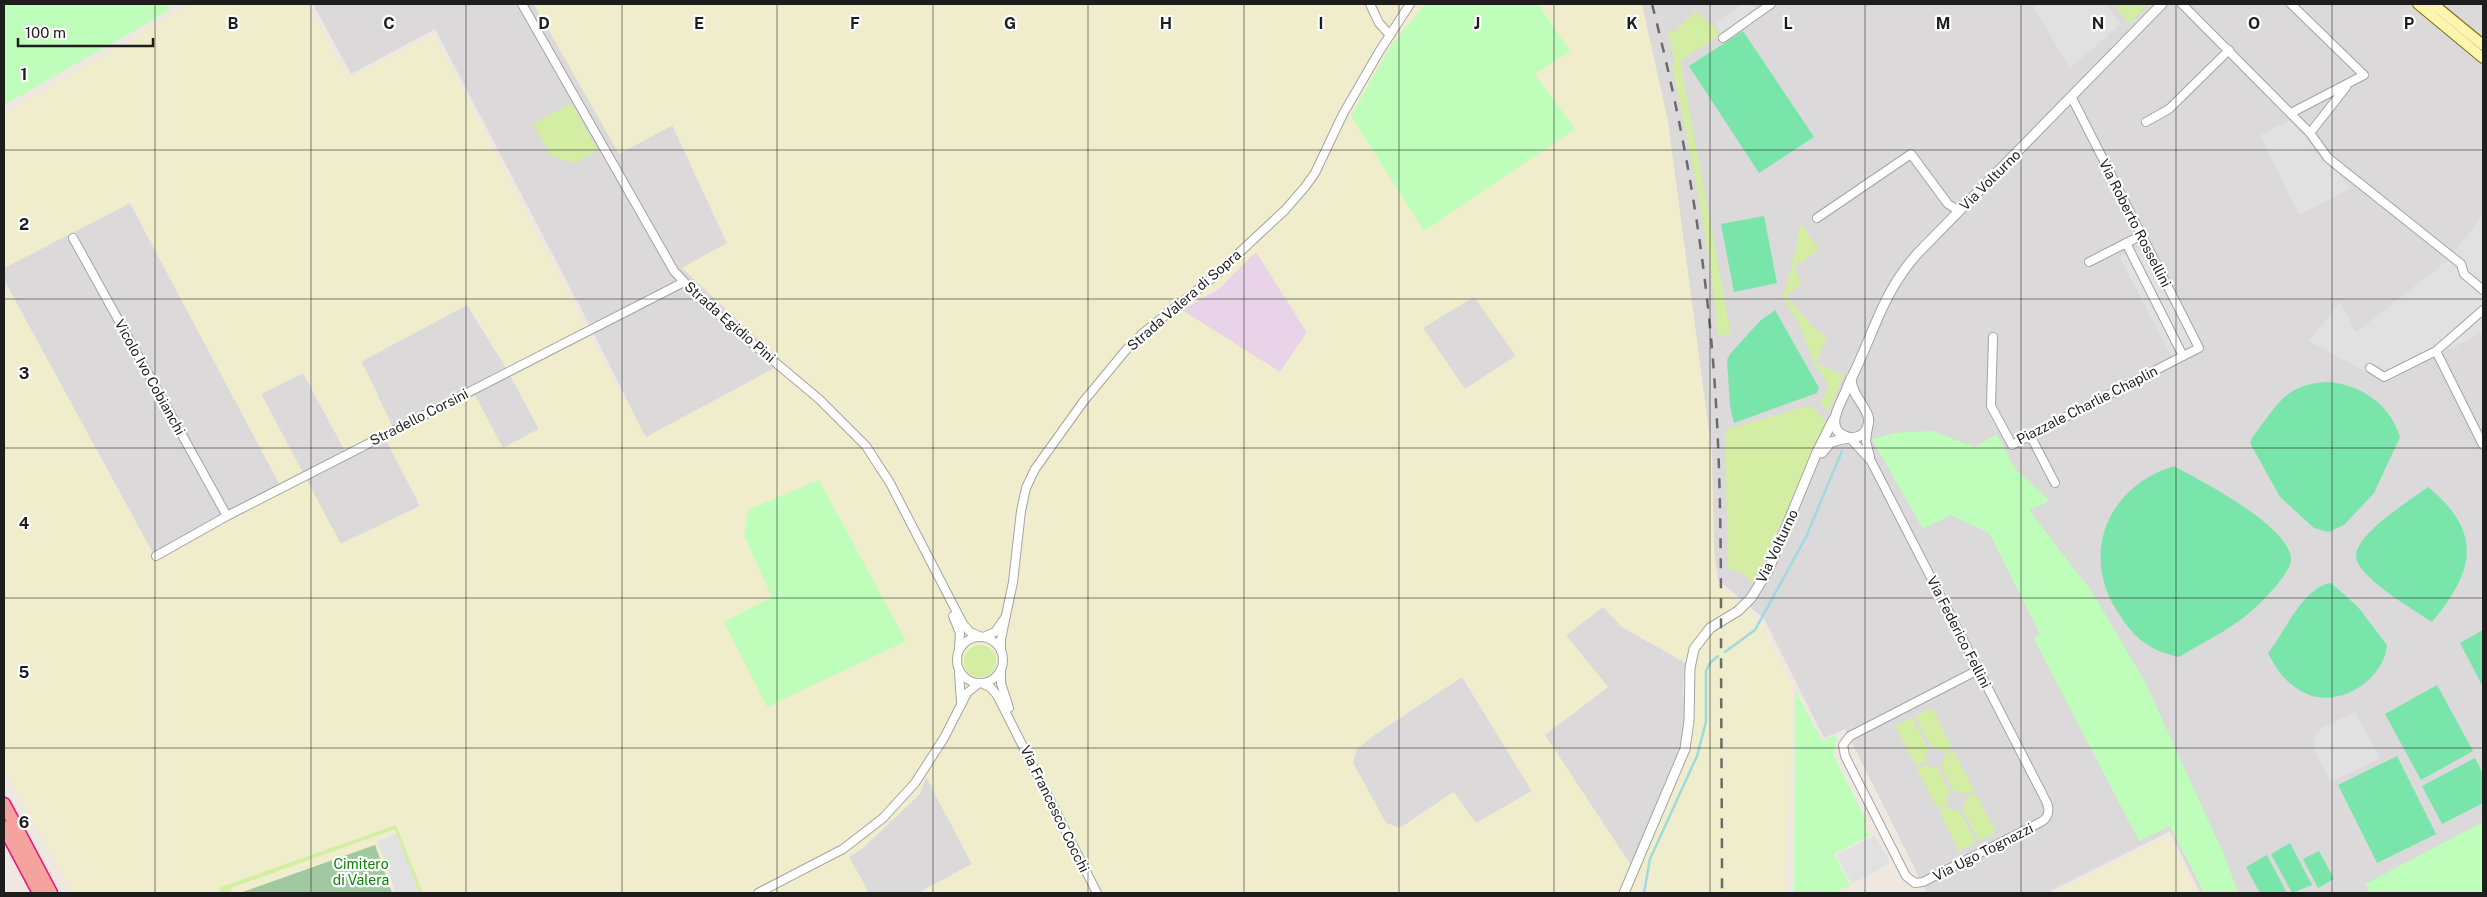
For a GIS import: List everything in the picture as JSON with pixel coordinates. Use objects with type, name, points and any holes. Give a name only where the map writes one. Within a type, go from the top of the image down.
[{"type":"highway","points":[[4,804],[51,893]]},
{"type":"highway","points":[[4,827],[39,893]]},
{"type":"main road","points":[[2418,4],[2483,58]]},
{"type":"main road","points":[[2429,4],[2438,8],[2483,44]]},
{"type":"street","name":"Strada Egidio Pini","points":[[522,4],[664,255],[684,282],[712,309],[834,413],[866,446],[890,483],[947,595],[965,626],[982,637]]},
{"type":"street","points":[[1370,4],[1379,23],[1390,35]]},
{"type":"street","name":"Strada Valera di Sopra","points":[[1002,666],[1001,651],[1005,617],[1013,582],[1024,496],[1039,462],[1083,402],[1126,350],[1142,334],[1211,279],[1285,210],[1305,187],[1315,173],[1344,114],[1410,4]]},
{"type":"street","points":[[1723,38],[1771,4]]},
{"type":"street","name":"Via Volturno","points":[[1624,893],[1683,756],[1688,735],[1690,673],[1694,649],[1706,631],[1721,620],[1738,612],[1751,598],[1768,570],[1817,452],[1828,434],[1835,414],[1893,284],[1912,259],[2072,98],[2162,4]]},
{"type":"street","points":[[2182,4],[2310,133],[2328,158],[2461,264],[2464,274],[2483,290]]},
{"type":"street","points":[[2291,4],[2364,75],[2291,113]]},
{"type":"street","points":[[2146,122],[2169,109],[2229,50]]},
{"type":"street","points":[[2310,133],[2348,84]]},
{"type":"street","name":"Via Roberto Rossellini","points":[[2072,98],[2199,348]]},
{"type":"street","points":[[1817,218],[1911,154],[1948,204],[1959,211]]},
{"type":"street","points":[[2089,262],[2142,235]]},
{"type":"street","name":"Vicolo Ivo Cobianchi","points":[[73,238],[227,516]]},
{"type":"street","points":[[2126,243],[2183,356]]},
{"type":"street","name":"Stradello Corsini","points":[[156,556],[227,516],[684,282]]},
{"type":"street","points":[[2370,368],[2384,378],[2436,351],[2483,310]]},
{"type":"street","name":"Piazzale Charlie Chaplin","points":[[1993,337],[1991,406],[2012,445],[2199,348]]},
{"type":"street","points":[[2436,351],[2483,445]]},
{"type":"street","points":[[1852,378],[1855,395],[1869,416],[1868,428]]},
{"type":"street","points":[[1849,438],[1836,429],[1835,414],[1850,402],[1862,406]]},
{"type":"street","name":"Via Volturno","points":[[1804,486],[1827,446],[1837,439],[1860,436],[1868,428]]},
{"type":"street","name":"Via Federico Fellini","points":[[1868,428],[1866,441],[1871,461]]},
{"type":"street","points":[[2030,435],[2055,483]]},
{"type":"street","name":"Via Federico Fellini","points":[[1849,438],[1860,446],[1871,461],[2047,803]]},
{"type":"street","name":"Strada Egidio Pini","points":[[947,595],[960,633],[958,653]]},
{"type":"street","points":[[961,703],[958,653],[967,641],[995,632],[1005,617]]},
{"type":"street","points":[[982,637],[996,643],[1001,651]]},
{"type":"street","points":[[758,893],[842,849],[884,818],[909,791],[928,765],[970,689],[980,683],[994,679],[1002,666]]},
{"type":"street","name":"Via Francesco Cocchi","points":[[1002,666],[1001,683],[1013,724]]},
{"type":"street","points":[[958,668],[968,680],[980,683]]},
{"type":"street","name":"Via Ugo Tognazzi","points":[[1978,670],[1850,736],[1844,743],[1844,754],[1906,876],[1912,882],[1923,882],[2014,836],[2044,820],[2048,812],[2047,803]]},
{"type":"street","name":"Via Francesco Cocchi","points":[[980,683],[995,692],[1013,724],[1097,893]]},
{"type":"shaded area","points":[[313,4],[534,4],[619,153],[672,125],[727,243],[682,268],[784,363],[646,438],[588,322],[435,29],[351,74]]},
{"type":"shaded area","points":[[1625,4],[2483,4],[2483,893],[2200,893],[2170,831],[2047,893],[1927,893],[1845,729],[1824,738],[1764,619],[1718,579]]},
{"type":"shaded area","points":[[1743,4],[1751,4],[1755,9],[1720,33],[1714,23]]},
{"type":"shaded area","points":[[2037,4],[2105,4],[2121,24],[2070,68],[2033,7]]},
{"type":"shaded area","points":[[2290,120],[2351,188],[2299,215],[2260,135]]},
{"type":"shaded area","points":[[130,203],[282,489],[155,557],[4,280],[4,268]]},
{"type":"shaded area","points":[[2483,215],[2483,332],[2386,383],[2309,341],[2340,302],[2356,332],[2448,260]]},
{"type":"shaded area","points":[[2142,247],[2193,346],[2171,356],[2119,256]]},
{"type":"shaded area","points":[[1256,251],[1307,333],[1280,372],[1182,310],[1220,288]]},
{"type":"shaded area","points":[[1474,296],[1516,356],[1465,389],[1423,328]]},
{"type":"shaded area","points":[[467,305],[505,366],[539,429],[503,448],[386,440],[420,506],[340,544],[261,394],[303,373],[345,451],[378,394],[361,362]]},
{"type":"shaded area","points":[[1603,607],[1622,627],[1686,663],[1683,684],[1685,724],[1680,754],[1631,866],[1545,735],[1608,687],[1566,635]]},
{"type":"shaded area","points":[[1462,677],[1532,791],[1476,823],[1453,792],[1400,828],[1386,823],[1353,763],[1356,750],[1376,734]]},
{"type":"shaded area","points":[[2355,712],[2380,758],[2331,782],[2313,748],[2315,734],[2323,727]]},
{"type":"shaded area","points":[[926,777],[972,864],[918,893],[869,893],[849,857],[863,848],[920,794]]},
{"type":"shaded area","points":[[397,834],[419,893],[396,893],[377,841]]},
{"type":"shaded area","points":[[1875,835],[1890,863],[1852,884],[1837,855]]},
{"type":"green space","points":[[4,4],[167,4],[170,10],[4,105]]},
{"type":"green space","points":[[192,4],[307,4],[348,79],[434,35],[589,335],[646,437],[784,363],[682,268],[727,243],[673,125],[619,154],[534,4],[1425,4],[1390,47],[1535,74],[1570,51],[1538,4],[1642,4],[1668,121],[1712,454],[1715,581],[1760,624],[1794,689],[1785,893],[1643,893],[1643,880],[1637,893],[918,893],[972,864],[926,777],[920,794],[863,848],[849,857],[869,893],[73,893],[4,768],[4,280],[155,557],[282,489],[130,203],[4,268],[4,114]],"holes":[[[1256,252],[1307,332],[1280,372],[1182,310],[1220,288]],[[1474,297],[1516,356],[1465,389],[1423,328]],[[467,305],[505,366],[539,429],[503,448],[475,395],[386,440],[420,506],[341,544],[261,394],[303,373],[345,451],[393,427],[361,361]],[[744,535],[905,641],[772,597]],[[1603,607],[1622,627],[1686,663],[1683,684],[1685,724],[1680,754],[1631,865],[1545,735],[1608,687],[1566,636]],[[1462,677],[1532,791],[1476,823],[1454,792],[1400,828],[1386,823],[1353,763],[1356,750],[1375,734]]]},
{"type":"green space","points":[[1425,4],[1538,4],[1570,51],[1535,74],[1575,129],[1424,231],[1351,116],[1390,47]]},
{"type":"green space","points":[[2113,4],[2148,4],[2129,24]]},
{"type":"green space","points":[[1696,11],[1709,25],[1712,23],[1720,35],[1680,61],[1731,334],[1718,336],[1705,234],[1672,66],[1675,64],[1667,27],[1673,33]]},
{"type":"green space","points":[[1743,31],[1814,137],[1759,173],[1689,66]]},
{"type":"green space","points":[[571,103],[598,150],[575,163],[551,156],[533,124]]},
{"type":"green space","points":[[1764,216],[1777,283],[1734,292],[1721,224]]},
{"type":"green space","points":[[1802,225],[1819,250],[1794,267],[1802,283],[1786,297],[1818,332],[1827,336],[1816,363],[1844,376],[1828,411],[1820,404],[1827,391],[1827,382],[1814,363],[1799,324],[1783,297],[1797,246],[1798,231]]},
{"type":"green space","points":[[1775,310],[1819,388],[1817,393],[1734,423],[1730,406],[1727,360],[1730,354],[1760,321]]},
{"type":"green space","points":[[2327,382],[2351,387],[2372,398],[2389,415],[2400,437],[2374,493],[2344,525],[2328,532],[2314,528],[2280,497],[2250,443],[2253,436],[2283,398],[2301,387]]},
{"type":"green space","points":[[1810,405],[1826,421],[1823,434],[1753,583],[1741,572],[1728,569],[1725,430]]},
{"type":"green space","points":[[1932,431],[1975,447],[1997,434],[2015,469],[2050,501],[2029,510],[2092,592],[2145,682],[2225,857],[2238,893],[2204,893],[2170,826],[2139,841],[2034,639],[2040,634],[1989,533],[1951,515],[1923,529],[1872,439],[1894,433]]},
{"type":"green space","points":[[2174,466],[2242,505],[2260,519],[2276,532],[2287,546],[2291,559],[2286,573],[2280,581],[2247,615],[2179,657],[2159,651],[2136,636],[2117,611],[2106,589],[2101,567],[2101,545],[2107,524],[2117,505],[2132,489],[2151,476]]},
{"type":"green space","points":[[819,480],[906,641],[767,707],[724,622],[772,597],[744,535],[748,510]]},
{"type":"green space","points":[[2428,487],[2446,504],[2458,520],[2465,536],[2467,553],[2464,569],[2457,586],[2432,622],[2375,582],[2358,563],[2356,555],[2359,546],[2375,527]]},
{"type":"green space","points":[[2331,583],[2358,607],[2387,645],[2384,658],[2369,680],[2346,694],[2320,697],[2307,694],[2288,682],[2279,672],[2268,653],[2303,601],[2321,586]]},
{"type":"green space","points":[[2483,630],[2483,687],[2460,643]]},
{"type":"green space","points":[[980,645],[992,649],[996,661],[992,673],[980,677],[968,673],[964,661],[968,649]]},
{"type":"green space","points":[[2437,685],[2473,751],[2421,780],[2385,714]]},
{"type":"green space","points":[[1795,690],[1822,741],[1835,735],[1837,739],[1834,756],[1866,820],[1864,827],[1870,835],[1834,854],[1850,885],[1834,893],[1794,893]]},
{"type":"green space","points":[[1932,708],[1952,747],[1943,752],[1932,748],[1915,716]]},
{"type":"green space","points":[[1912,718],[1929,750],[1925,754],[1925,761],[1916,766],[1895,726]]},
{"type":"green space","points":[[1953,750],[1974,790],[1964,795],[1961,791],[1953,791],[1941,766],[1944,762],[1944,755]]},
{"type":"green space","points":[[2397,756],[2436,834],[2377,863],[2338,785]]},
{"type":"green space","points":[[2475,758],[2483,774],[2483,803],[2442,824],[2422,786]]},
{"type":"green space","points":[[1926,764],[1932,768],[1937,767],[1950,793],[1947,797],[1947,804],[1937,808],[1917,769]]},
{"type":"green space","points":[[1975,793],[1996,832],[1979,841],[1962,809],[1966,798]]},
{"type":"green space","points":[[1948,807],[1954,811],[1959,810],[1976,843],[1959,851],[1939,811]]},
{"type":"green space","points":[[2483,822],[2483,893],[2370,893],[2365,884]]},
{"type":"green space","points":[[396,825],[423,893],[418,893],[395,829],[231,888],[232,893],[219,893],[221,887]]},
{"type":"green space","points":[[2169,836],[2197,893],[2054,893]]},
{"type":"green space","points":[[2290,843],[2312,885],[2292,893],[2271,854]]},
{"type":"green space","name":"Cimitero di Valera","points":[[375,845],[392,893],[240,893],[243,892]]},
{"type":"green space","points":[[2319,851],[2334,879],[2318,888],[2303,859]]},
{"type":"green space","points":[[2267,855],[2287,893],[2260,893],[2246,867]]},
{"type":"waterway","points":[[1725,652],[1755,630],[1806,537],[1842,451]]},
{"type":"waterway","points":[[1644,893],[1650,859],[1697,756],[1706,722],[1706,671],[1710,663],[1718,656]]},
{"type":"railway","points":[[1652,4],[1672,89],[1689,175],[1708,305],[1712,349],[1717,417],[1720,520],[1722,893]]}]
